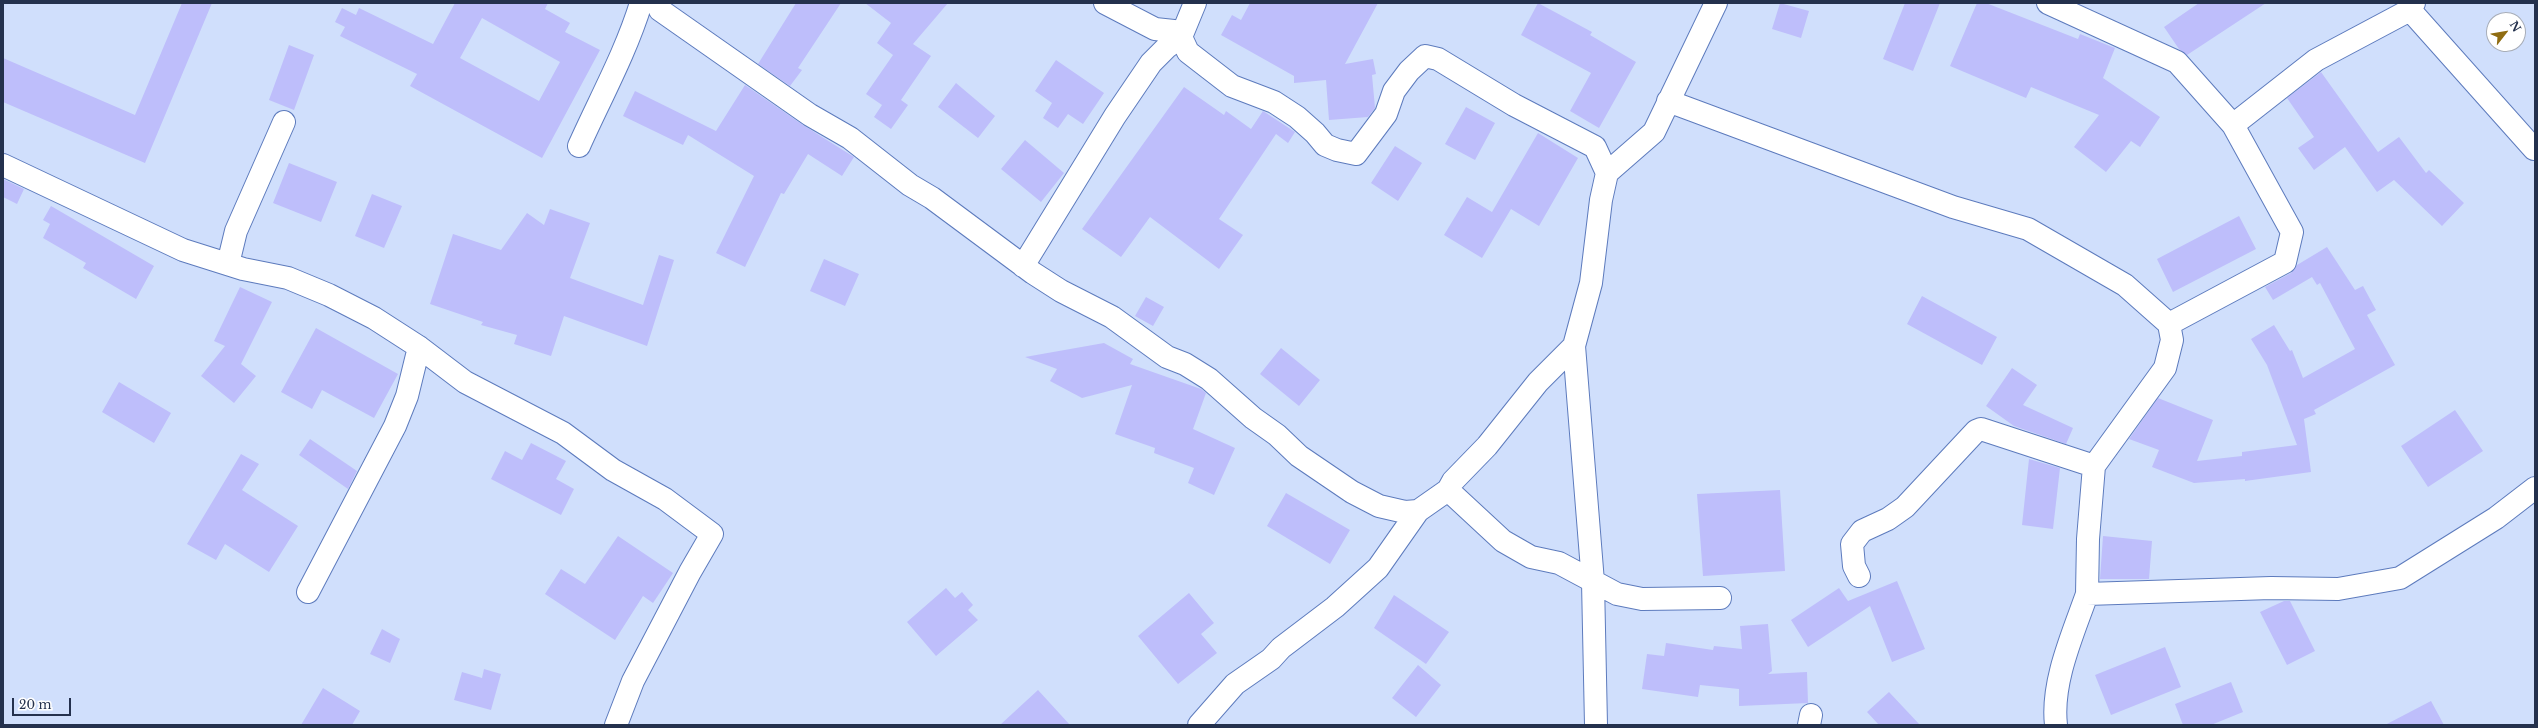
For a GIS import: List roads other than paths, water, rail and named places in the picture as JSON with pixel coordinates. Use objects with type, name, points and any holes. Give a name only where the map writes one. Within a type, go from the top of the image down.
[{"type":"street","points":[[1105,3],[1155,29],[1182,34]]},
{"type":"street","points":[[1023,266],[1115,116],[1152,63],[1182,34],[1195,3]]},
{"type":"street","points":[[1596,725],[1593,582],[1574,346],[1591,283],[1601,200],[1607,173],[1654,132],[1716,3]]},
{"type":"street","points":[[2048,3],[2177,62],[2233,126],[2292,232],[2286,262],[2169,324]]},
{"type":"street","points":[[579,146],[598,103],[618,64],[653,5],[804,111],[850,138],[910,185],[932,198],[1023,266],[1061,291],[1112,317],[1168,357],[1185,364],[1209,379],[1253,418],[1277,435],[1299,456],[1352,492],[1379,506],[1405,512],[1418,511]]},
{"type":"street","points":[[2233,126],[2316,60],[2412,6],[2534,149]]},
{"type":"street","points":[[1182,34],[1188,52],[1232,86],[1274,102],[1297,117],[1325,145],[1337,150],[1356,154],[1386,114],[1394,91],[1409,71],[1425,56],[1438,60],[1510,102],[1595,147],[1607,173]]},
{"type":"street","points":[[1668,101],[1953,207],[2028,229],[2125,285],[2169,324],[2172,340],[2165,368],[2094,466],[2088,539],[2087,594],[2062,669],[2057,696],[2056,725]]},
{"type":"street","points":[[228,264],[236,231],[284,122]]},
{"type":"street","points":[[3,165],[183,250],[228,264],[288,278],[329,295],[374,318],[419,346],[465,382],[563,433],[613,470],[665,498],[712,534],[690,572],[633,681],[616,725]]},
{"type":"street","points":[[308,592],[395,426],[407,396],[419,346]]},
{"type":"street","points":[[1199,725],[1236,684],[1271,659],[1281,648],[1335,607],[1378,568],[1418,511],[1448,490],[1453,481],[1487,446],[1538,382],[1574,346]]},
{"type":"street","points":[[1859,576],[1854,566],[1852,544],[1862,531],[1888,519],[1904,507],[1976,431],[1981,429],[2094,466]]},
{"type":"street","points":[[2087,594],[2271,588],[2338,589],[2400,578],[2496,518],[2535,488]]},
{"type":"street","points":[[1448,490],[1504,541],[1531,557],[1559,563],[1617,594],[1642,599],[1720,598]]}]
